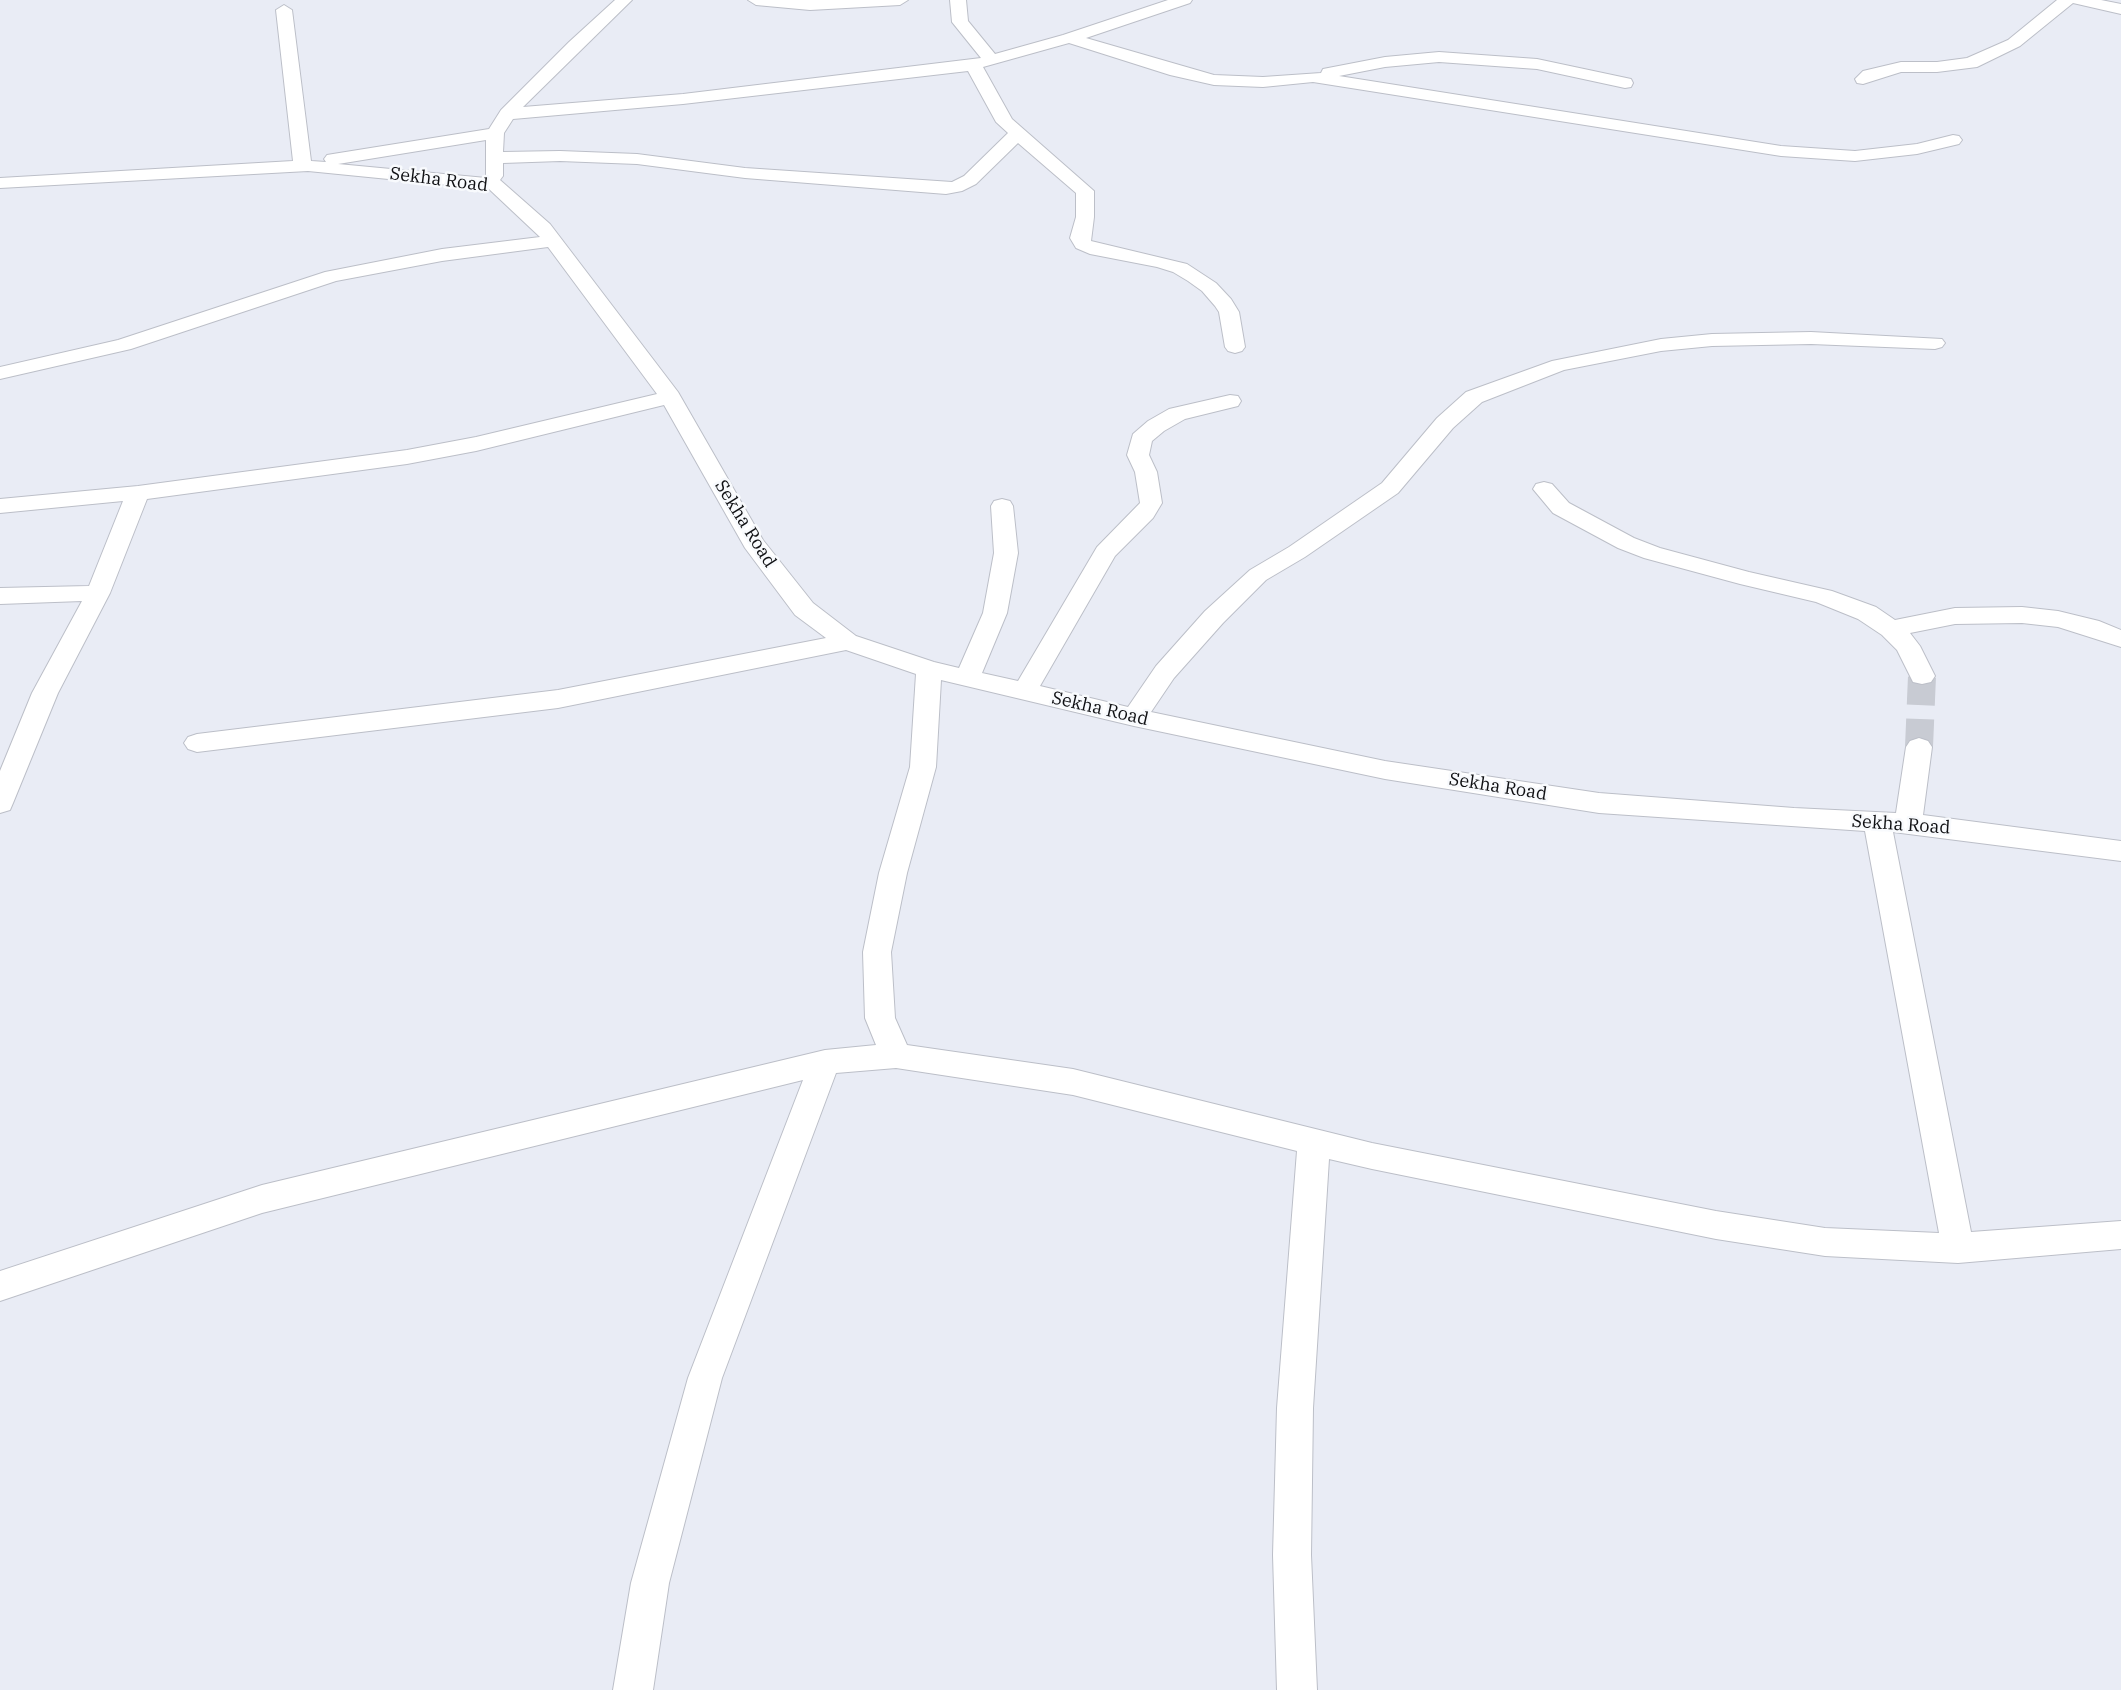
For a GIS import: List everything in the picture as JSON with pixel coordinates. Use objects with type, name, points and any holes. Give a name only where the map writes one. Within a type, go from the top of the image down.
[{"type":"street","points":[[494,184],[495,134],[507,114],[575,45],[624,0]]},
{"type":"street","points":[[756,0],[810,6],[900,0]]},
{"type":"street","points":[[958,0],[960,22],[982,46],[982,63],[1005,122],[1084,191],[1085,217],[1080,238],[1084,245],[1147,258],[1180,268],[1195,277],[1209,287],[1224,303],[1229,312],[1235,347]]},
{"type":"street","points":[[507,114],[683,99],[982,63],[1070,38],[1184,0]]},
{"type":"street","points":[[1863,79],[1869,75],[1901,67],[1937,67],[1971,64],[2014,43],[2067,0]]},
{"type":"street","points":[[2078,0],[2116,6]]},
{"type":"street","points":[[284,10],[306,166]]},
{"type":"street","points":[[1070,38],[1176,72],[1214,80],[1262,82],[1313,77],[1385,62],[1438,57],[1536,64],[1625,83]]},
{"type":"street","points":[[1313,77],[1780,151],[1855,156],[1917,149],[1953,140]]},
{"type":"street","name":"Sekha Road","points":[[306,166],[346,156],[495,134]]},
{"type":"street","points":[[495,158],[560,156],[637,159],[763,175],[946,188],[956,187],[970,180],[1017,134]]},
{"type":"street","name":"Sekha Road","points":[[0,183],[306,166],[494,184],[543,228],[670,397],[753,543],[804,609],[846,642],[929,669],[1134,717],[1385,770],[1599,802],[1794,818],[1908,823],[2121,851]]},
{"type":"street","points":[[0,373],[124,345],[332,276],[442,255],[552,240]]},
{"type":"street","points":[[1134,717],[1166,672],[1202,630],[1258,575],[1297,552],[1390,488],[1444,423],[1474,398],[1501,385],[1559,365],[1669,344],[1712,340],[1811,338],[1935,343]]},
{"type":"street","points":[[0,506],[138,493],[407,457],[476,444],[670,397]]},
{"type":"street","points":[[1025,691],[1065,625],[1105,552],[1145,513],[1151,503],[1146,472],[1138,455],[1141,439],[1156,426],[1177,414],[1230,401]]},
{"type":"street","points":[[1544,489],[1568,512],[1626,543],[1652,553],[1842,603],[1867,613],[1891,629],[1908,646],[1922,676]]},
{"type":"street","points":[[0,803],[45,693],[98,593],[138,493]]},
{"type":"street","points":[[967,678],[997,605],[1006,553],[1002,506]]},
{"type":"street","points":[[0,596],[98,593]]},
{"type":"street","points":[[1891,629],[1955,616],[2022,614],[2058,619],[2090,627],[2121,639]]},
{"type":"street","points":[[197,743],[558,698],[846,642]]},
{"type":"street","points":[[896,1056],[880,1018],[877,952],[893,873],[924,767],[929,669]]},
{"type":"street","points":[[1908,823],[1919,747]]},
{"type":"street","points":[[1877,822],[1958,1248]]},
{"type":"street","points":[[0,1286],[262,1200],[825,1062],[896,1056],[1073,1082],[1372,1156],[1716,1224],[1825,1242],[1958,1248],[2121,1235]]},
{"type":"street","points":[[633,1690],[650,1583],[705,1378],[825,1062]]},
{"type":"street","points":[[1297,1690],[1292,1555],[1294,1408],[1314,1141]]},
{"type":"tunnel","points":[[1919,747],[1922,676]]}]
